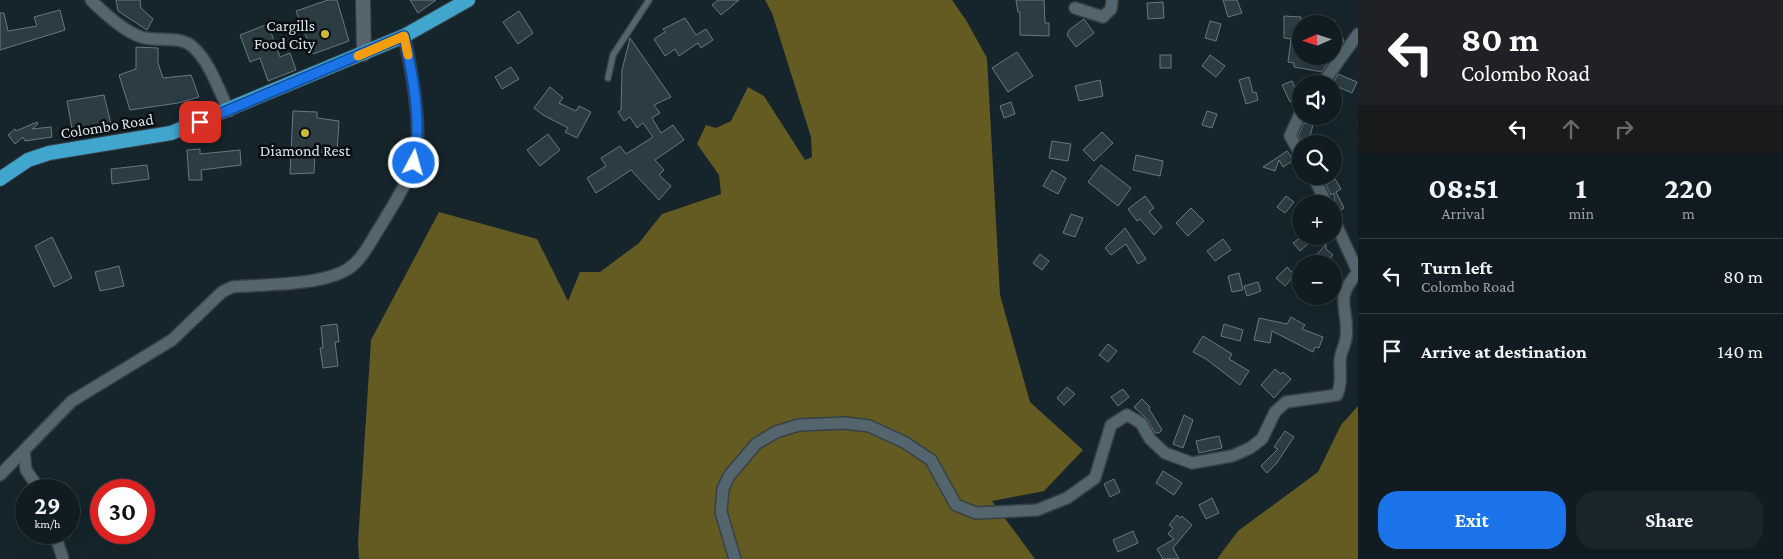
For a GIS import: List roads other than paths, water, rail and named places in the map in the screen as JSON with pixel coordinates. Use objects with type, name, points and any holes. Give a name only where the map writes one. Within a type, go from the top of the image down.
[{"type":"highway","name":"Colombo Road","points":[[0,179],[28,160],[49,154],[170,133],[229,111],[404,36],[468,0]]},
{"type":"street","points":[[91,0],[105,14],[141,37],[180,41],[192,45],[201,55],[229,111]]},
{"type":"street","points":[[362,0],[364,54]]},
{"type":"street","points":[[1075,8],[1103,18],[1111,9],[1112,0]]},
{"type":"street","points":[[1328,75],[1358,34]]},
{"type":"street","points":[[0,475],[72,401],[172,340],[222,292],[232,287],[319,279],[348,269],[360,258],[392,208],[414,163],[417,147],[413,75],[404,36]]},
{"type":"street","points":[[1292,139],[1290,136],[1294,125]]},
{"type":"street","points":[[735,559],[721,512],[723,488],[729,476],[756,444],[776,432],[799,425],[845,423],[869,426],[904,442],[931,460],[956,505],[976,513],[1037,510],[1067,498],[1095,478],[1112,425],[1126,415],[1141,423],[1150,439],[1165,453],[1192,463],[1232,456],[1250,448],[1262,439],[1275,412],[1286,402],[1337,395],[1342,384],[1340,359],[1346,337],[1342,299],[1347,285],[1358,272],[1342,237]]},
{"type":"street","points":[[24,451],[26,470],[32,479]]},
{"type":"street","points":[[58,544],[63,559]]},
{"type":"lane","points":[[608,78],[613,55],[650,0]]},
{"type":"place","name":"Cargills Food City","points":[[325,34]]},
{"type":"place","name":"Diamond Rest","points":[[305,133]]}]
